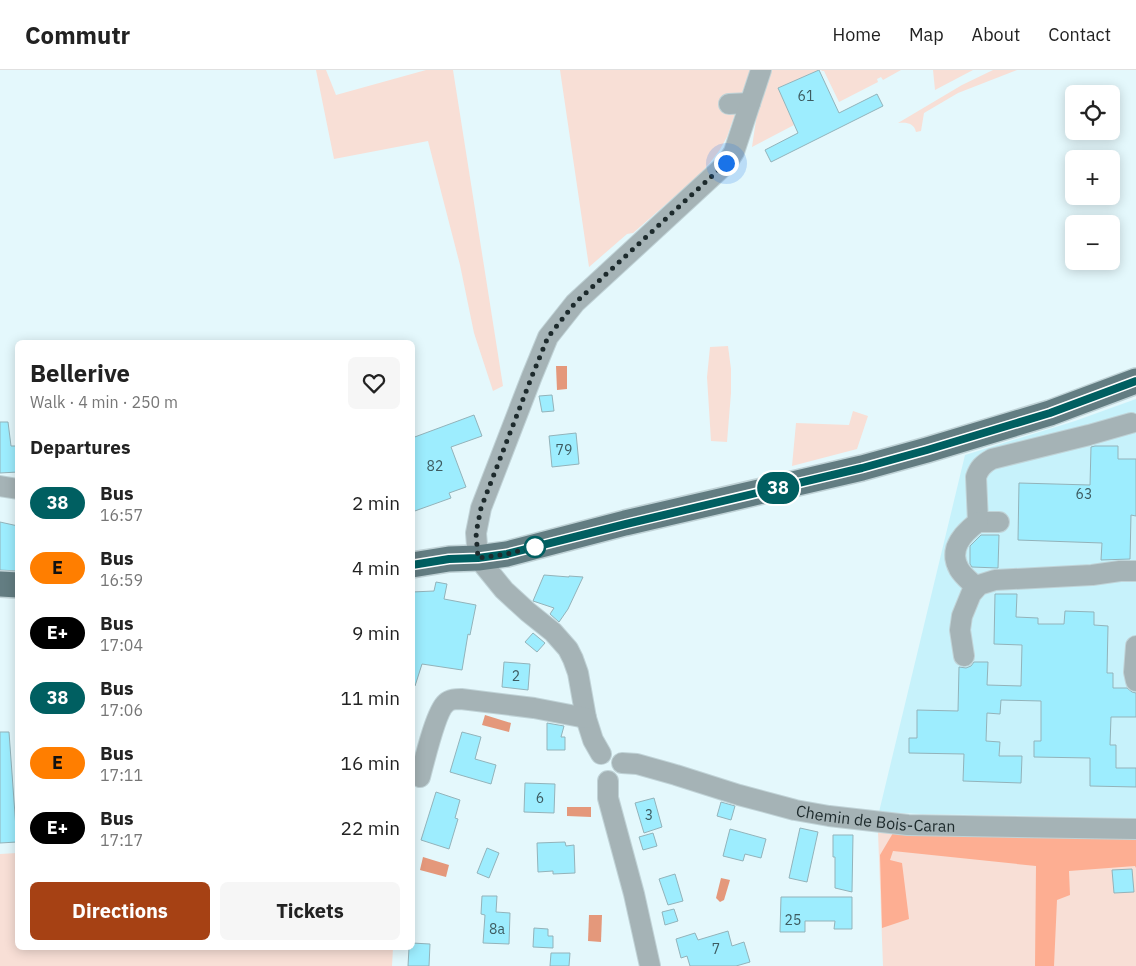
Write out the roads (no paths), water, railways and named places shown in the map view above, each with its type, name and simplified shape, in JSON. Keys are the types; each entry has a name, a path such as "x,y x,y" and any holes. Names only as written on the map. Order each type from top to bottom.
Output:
{"main road":[{"path":"415,565 449,559 507,554 871,465 1050,413 1136,381"},
{"path":"0,584 15,585"}],"street":[{"path":"601,754 593,740 586,718 578,673 568,649 553,632 504,590 478,558 476,533 481,508 548,337 575,303 726,163 734,152 761,70"},
{"path":"729,104 750,103"},
{"path":"978,522 976,477 978,470 992,458 1134,424"},
{"path":"0,486 15,488"},
{"path":"976,587 960,570 956,554 959,539 978,522 999,522"},
{"path":"964,656 961,636 962,616 967,601 976,587 986,582 1136,571"},
{"path":"1136,646 1134,672 1136,681"},
{"path":"420,777 439,715 445,704 451,700 461,699 534,708 586,718"},
{"path":"610,752 619,756 622,763 620,775 608,781 599,778 594,770 595,761 601,754 610,752"},
{"name":"Chemin de Bois-Caran","path":"622,763 637,764 676,774 740,795 795,810 828,816 908,825 1136,829"},
{"path":"608,781 608,798 634,894 650,966"}]}
